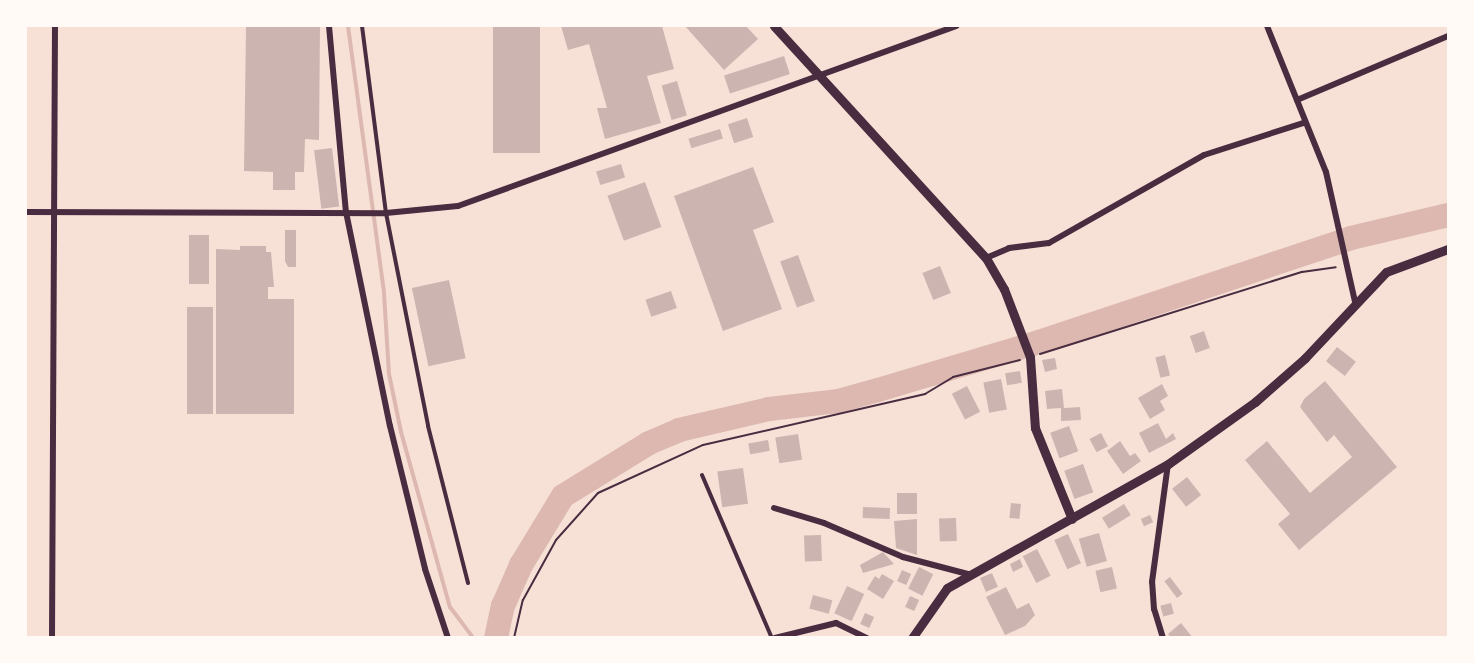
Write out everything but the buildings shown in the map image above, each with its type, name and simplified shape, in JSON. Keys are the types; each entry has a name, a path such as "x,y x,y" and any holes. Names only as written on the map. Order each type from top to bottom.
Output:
{"street":[{"path":"51,638 55,26"},
{"path":"329,26 349,212 390,426 425,569 447,638"},
{"path":"774,26 818,77 986,258 1018,324 1030,357 1035,428 1072,519"},
{"path":"26,212 386,213 458,206 956,26"},
{"path":"1267,26 1298,100 1303,123 1326,172 1355,302"},
{"path":"1298,100 1449,36"},
{"path":"986,258 1009,248 1049,243 1204,155 1303,123"},
{"path":"912,638 924,614 946,588 1168,464 1263,395 1305,358 1355,302 1386,272 1449,249"},
{"path":"1163,638 1154,609 1152,582 1168,464"},
{"path":"774,508 824,523 903,556 968,574"},
{"path":"774,638 836,623 867,638"}],"lane":[{"path":"362,26 386,213 428,426 468,583"},
{"path":"702,475 774,638"}],"path":[{"path":"514,638 523,600 556,540 598,493 703,445 925,394 953,378 1030,357 1302,272 1347,265"}],"waterway":[{"path":"348,26 384,293 389,374 401,432 450,607 473,638"},
{"path":"496,638 503,606 521,565 563,496 649,443 679,430 769,409 838,401 878,390 1039,342 1351,238 1448,215"}]}
